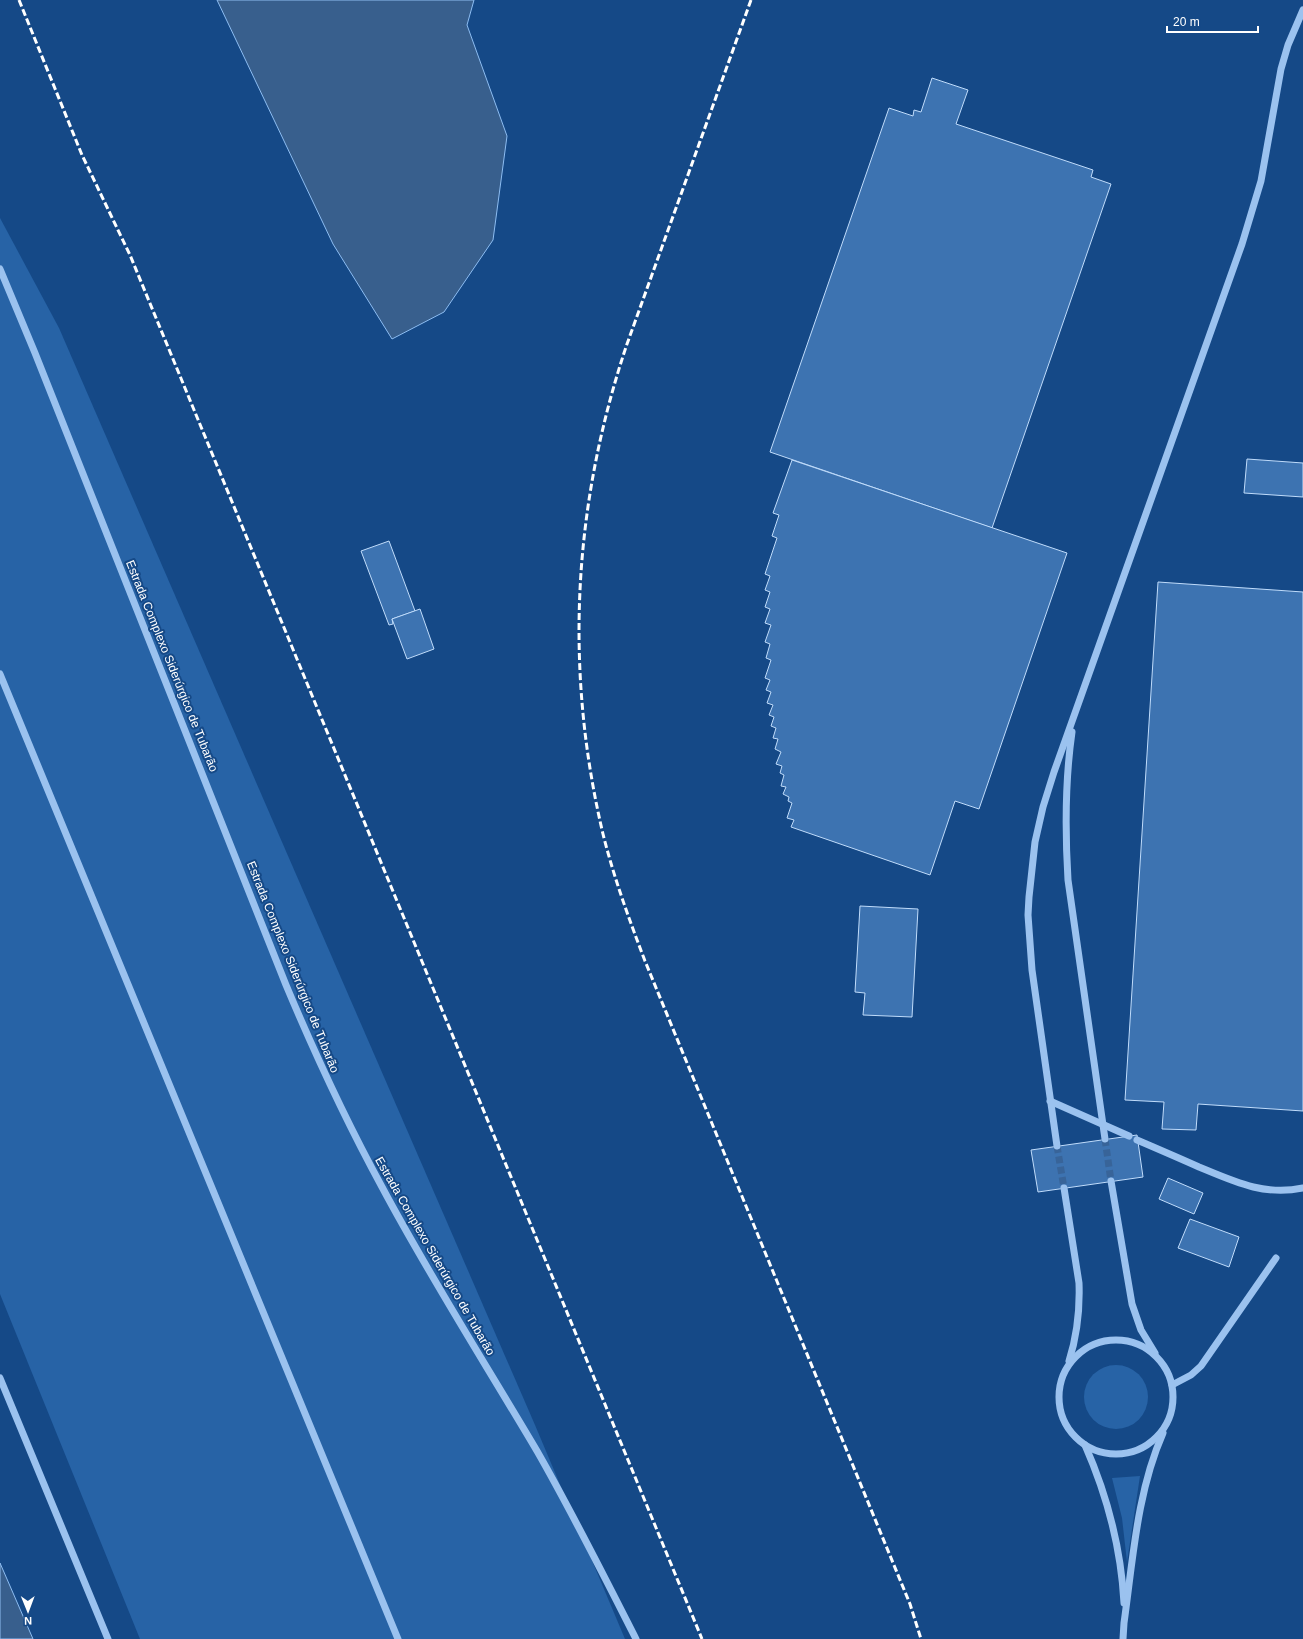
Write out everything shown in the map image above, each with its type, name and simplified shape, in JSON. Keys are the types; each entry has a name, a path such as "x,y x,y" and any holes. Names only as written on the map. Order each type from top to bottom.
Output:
{"lane":[{"path":"1057,1146 1030,952 1029,897 1035,842 1043,806 1245,237 1263,173 1281,69 1288,46 1303,10"},
{"name":"Estrada Complexo Siderúrgico de Tubarão","path":"0,269 47,382 286,985 331,1088 378,1181 409,1236 538,1452 636,1639"},
{"path":"0,674 398,1639"},
{"path":"1074,718 1066,799 1068,880 1105,1139"},
{"path":"1050,1101 1129,1136"},
{"path":"1137,1140 1239,1184 1264,1190 1303,1188"},
{"path":"1111,1181 1132,1304 1141,1330 1163,1364 1172,1385 1173,1407 1154,1457 1142,1499 1123,1639"},
{"path":"1064,1188 1080,1297 1078,1325 1060,1387 1060,1409 1069,1430 1085,1445 1106,1453 1128,1453 1149,1444 1158,1437 1170,1418"},
{"path":"1172,1385 1191,1375 1201,1366 1276,1258"},
{"path":"1067,1366 1083,1350 1093,1344 1115,1340 1137,1344 1156,1356 1163,1364"},
{"path":"0,1378 108,1639"},
{"path":"1085,1445 1102,1487 1115,1532 1122,1577 1124,1623"}],"shaded area":[{"path":"217,0 474,0 467,25 507,136 493,240 444,312 392,339 333,244"},
{"path":"0,218 59,328 535,1425 625,1639 140,1639 0,1294"},
{"path":"1116,1365 1134,1370 1139,1374 1143,1379 1148,1397 1143,1415 1139,1420 1134,1424 1116,1429 1098,1424 1093,1420 1089,1415 1084,1397 1089,1379 1093,1374 1098,1370"},
{"path":"1140,1476 1127,1562 1122,1518 1112,1478"},
{"path":"0,1563 33,1639 0,1639"}],"building":[{"path":"932,78 968,90 956,124 1093,170 1091,177 1111,184 992,528 770,452 889,108 913,116 914,110 921,112"},
{"path":"1247,459 1303,463 1303,497 1244,493"},
{"path":"792,460 1067,553 979,809 955,801 930,875 791,827 794,820 787,818 792,803 788,801 789,797 783,794 786,787 781,786 784,775 780,773 782,766 776,764 781,752 775,749 778,739 773,738 776,728 771,726 774,717 769,715 773,705 767,703 771,692 766,690 770,680 765,678 771,660 766,658 770,644 765,642 771,625 765,623 770,609 765,607 770,592 765,590 770,576 765,574 777,538 772,536 779,515 773,513"},
{"path":"389,541 415,611 392,619 393,624 389,625 361,551"},
{"path":"1158,582 1303,592 1303,1111 1198,1104 1196,1130 1162,1129 1164,1102 1125,1100"},
{"path":"420,609 434,649 407,659 392,619"},
{"path":"860,906 918,909 912,1017 863,1015 865,993 855,992"},
{"path":"1137,1135 1143,1177 1038,1192 1031,1150"},
{"path":"1168,1178 1203,1193 1194,1214 1159,1199"},
{"path":"1190,1219 1239,1237 1229,1267 1178,1248"}],"tunnel":[{"path":"1105,1139 1111,1181"},
{"path":"1057,1146 1064,1188"}],"railway":[{"path":"19,0 82,155 130,255 702,1639"},
{"path":"751,0 627,344 609,405 595,465 585,526 580,588 579,649 583,710 591,772 603,834 633,930 910,1604 921,1639"}]}
